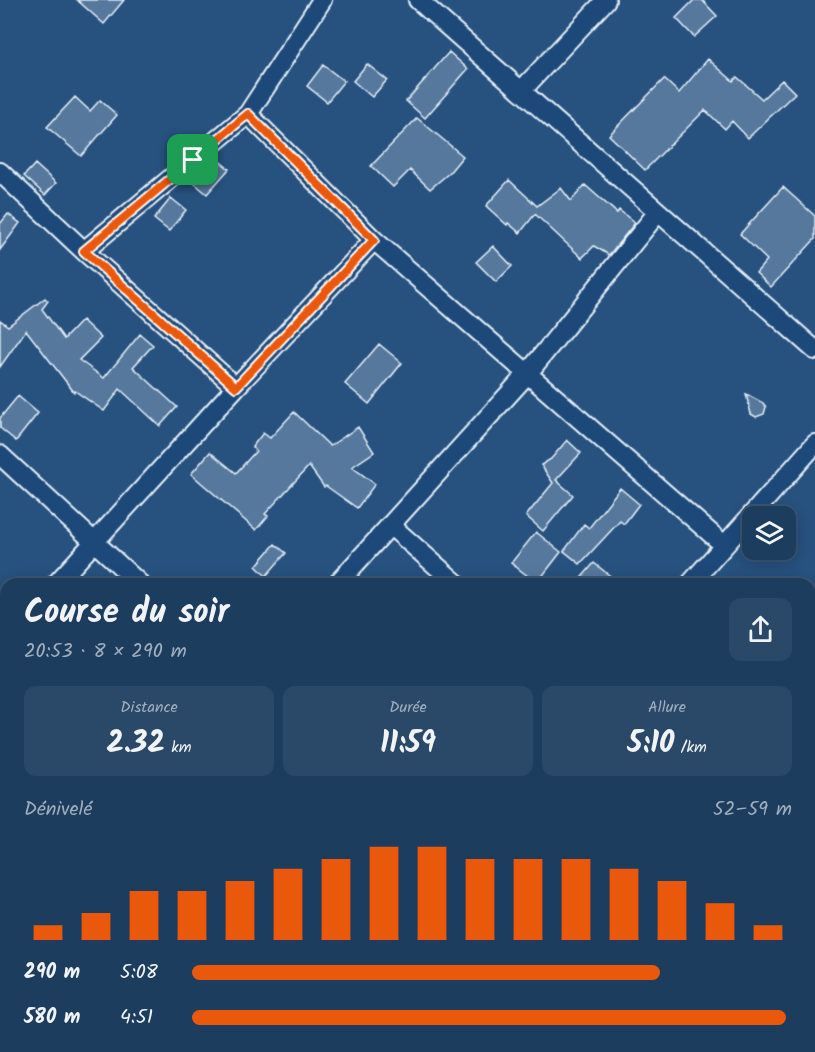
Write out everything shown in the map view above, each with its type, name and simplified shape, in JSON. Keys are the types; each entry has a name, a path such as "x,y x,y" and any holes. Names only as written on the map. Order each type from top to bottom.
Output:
{"street":[{"path":"84,251 248,114 322,0"},
{"path":"418,0 815,350"},
{"path":"521,91 606,0"},
{"path":"248,114 374,240 724,545"},
{"path":"0,172 84,251 236,387"},
{"path":"343,578 528,373 658,212"},
{"path":"61,578 374,240"},
{"path":"695,578 815,444"},
{"path":"0,456 133,578"},
{"path":"390,525 450,578"}],"building":[{"path":"77,0 124,0 104,24"},
{"path":"694,0 702,0 717,16 694,37 676,18"},
{"path":"449,52 468,69 425,118 406,101"},
{"path":"708,59 733,81 737,77 762,99 782,80 795,93 748,138 732,121 725,129 705,110 645,170 609,135 664,79 679,93"},
{"path":"367,64 387,80 372,97 353,81"},
{"path":"323,65 344,81 327,102 307,86"},
{"path":"75,97 90,111 100,100 117,115 81,156 47,127"},
{"path":"417,118 463,156 449,173 430,189 410,170 393,187 371,166"},
{"path":"216,158 229,169 207,194 194,183"},
{"path":"35,164 56,183 45,195 24,176"},
{"path":"509,180 537,206 561,188 571,201 585,185 617,213 619,210 635,223 609,255 594,246 582,258 535,214 520,233 508,223 507,225 486,206"},
{"path":"783,187 815,216 815,239 771,287 756,273 767,260 740,234"},
{"path":"171,198 186,210 169,231 154,219"},
{"path":"8,214 20,223 0,250 0,224"},
{"path":"493,246 512,266 496,282 476,262"},
{"path":"45,298 48,301 42,309 64,339 82,320 101,338 79,360 104,378 140,334 153,345 133,367 177,407 160,426 120,389 104,411 74,392 26,330 0,367 0,320 8,326"},
{"path":"379,344 402,363 369,404 345,384"},
{"path":"746,394 763,403 766,407 764,414 756,417 751,414"},
{"path":"18,396 38,413 16,441 0,428 0,418"},
{"path":"294,412 330,446 358,427 374,452 352,467 375,484 357,508 326,486 324,487 309,466 265,514 268,516 256,530 191,474 210,452 236,473 256,451 252,447 263,433 270,438"},
{"path":"567,440 581,453 556,480 573,495 543,531 526,516 553,483 541,465 551,459"},
{"path":"620,488 639,504 624,524 620,521 580,564 564,551 584,524 589,528"},
{"path":"536,532 561,552 541,578 530,578 511,563"},
{"path":"275,544 286,553 266,576 256,566"},
{"path":"594,563 613,578 581,578"}],"route":[{"path":"248,114 374,240 236,387 84,251 193,160 248,114"}]}
